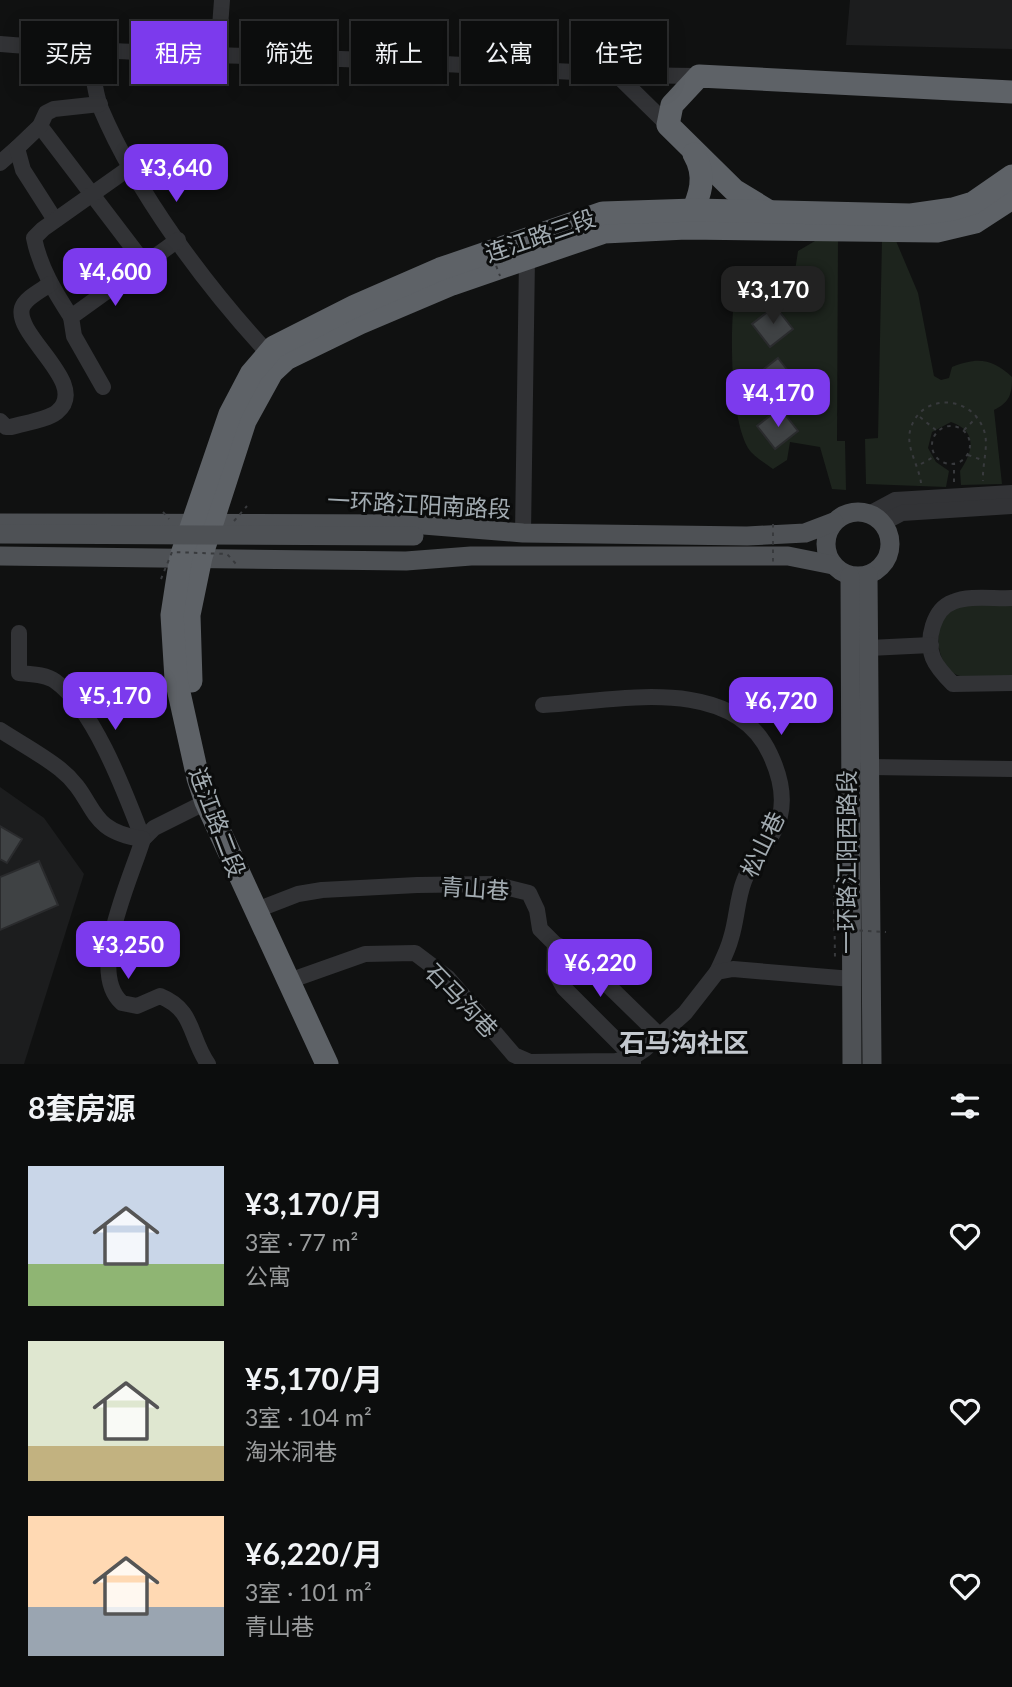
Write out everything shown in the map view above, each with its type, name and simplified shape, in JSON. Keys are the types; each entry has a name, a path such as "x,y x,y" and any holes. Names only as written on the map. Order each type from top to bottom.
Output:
{"highway":[{"path":"771,212 734,190 668,125 672,104 699,76 1012,92"},
{"path":"690,219 702,180 698,160 691,148"},
{"name":"连江路三段","path":"203,524 245,421 272,372 286,359 360,323 452,284 618,229 771,212 935,212 973,203 1012,176"},
{"name":"连江路三段","path":"203,524 230,414 251,374 268,353 302,331 440,269 580,219 617,211 690,219 937,231 975,222 1012,198"},
{"name":"连江路二段","path":"203,524 172,615 176,679 198,778 206,802 293,979 342,1064"},
{"name":"连江路二段","path":"191,557 190,675 216,786 267,906 327,1064"}],"main road":[{"path":"846,514 876,519 890,540 888,558 876,572 859,576 833,565 828,557 826,539 834,523 846,514"},
{"name":"一环路江阳南路段","path":"0,523 411,524 471,531 523,533 788,536 834,523"},
{"path":"246,561 247,553 242,540 250,523"},
{"path":"112,524 123,531 126,543 115,556"},
{"path":"0,545 414,542 471,531"},
{"path":"0,534 414,542 471,556"},
{"name":"一环路江阳南路段","path":"0,556 406,561 471,556 788,556 833,565"},
{"name":"一环路江阳西路段","path":"859,576 869,648 872,1064"},
{"name":"一环路江阳西路段","path":"852,1064 859,576"}],"street":[{"path":"220,21 222,0"},
{"path":"0,44 21,46"},
{"path":"227,54 571,72"},
{"path":"667,76 699,76"},
{"path":"96,84 100,104 132,166 178,240 221,302 268,353"},
{"path":"626,84 668,125"},
{"path":"0,163 40,127 46,113 54,108 100,104"},
{"path":"40,127 145,264"},
{"path":"17,149 23,170 55,220"},
{"path":"103,387 74,336 71,317 50,284 37,256 34,238 132,166"},
{"path":"71,317 178,240"},
{"path":"523,533 527,258"},
{"path":"0,421 6,428 16,426 57,413 64,403 65,389 61,378 24,322 21,311 24,304 50,284"},
{"path":"876,519 895,500 1012,494"},
{"path":"876,519 902,513 1012,506"},
{"path":"1012,598 954,601 943,607 934,621 931,645 933,657 953,684 1012,683"},
{"path":"19,633 19,673 53,679 74,698 120,782 143,839"},
{"path":"869,648 931,645"},
{"name":"松山巷","path":"543,705 676,697 708,702 745,719 768,749 778,770 783,800 780,819 743,883 732,937 718,972"},
{"path":"0,730 61,770 101,824 119,836 143,839"},
{"path":"870,766 1012,769"},
{"path":"206,802 154,828 143,839 108,951 109,984 122,1003 137,1006 160,996 175,1002 192,1025 198,1050 208,1064"},
{"name":"青山巷","path":"267,906 298,894 322,890 493,884 529,893 537,910 540,929 555,944 576,954 660,1036"},
{"path":"555,944 554,970 564,988 633,1061 685,1013 718,972 733,969 852,979"},
{"name":"石马沟巷","path":"293,979 365,954 415,953 448,978 514,1055 530,1062 633,1061"}],"path":[{"path":"487,242 500,276"},
{"path":"923,498 919,465 909,441 910,431 919,416 929,407 950,401 970,408 978,417 986,438 982,460 984,496"},
{"path":"919,416 938,432"},
{"path":"963,431 978,417"},
{"path":"952,427 963,431 969,441 967,454 954,464 942,462 932,446 938,432 952,427"},
{"path":"967,454 982,460"},
{"path":"919,465 936,456"},
{"path":"954,464 954,497"},
{"path":"773,524 773,564"},
{"path":"161,579 172,552 227,554 246,561"},
{"path":"834,885 835,960"},
{"path":"834,929 887,932"}],"shaded area":[{"path":"850,0 1012,0 1012,49 846,45"},
{"path":"838,239 837,441 845,441 846,490 832,489 820,447 790,442 787,460 773,469 750,451 737,413 732,365 737,280 789,281 795,271 798,251 815,241"},
{"path":"882,239 896,241 918,293 934,376 941,380 949,378 952,367 984,361 998,366 1012,377 1009,397 994,410 1002,484 961,485 960,471 970,450 969,436 960,426 951,422 932,432 928,448 936,462 949,471 946,487 866,484 865,439 878,438"},
{"path":"1012,603 1012,676 970,678 950,670 940,654 939,644 941,624 946,616 953,610 966,606"},
{"path":"0,787 44,818 84,874 24,1064 0,1064"}],"building":[{"path":"775,306 793,329 770,347 752,324"},
{"path":"778,358 796,381 773,399 755,376"},
{"path":"780,408 798,431 775,449 757,426"},
{"path":"0,826 22,839 7,863 0,859"},
{"path":"39,861 58,905 0,930 0,877"}],"district":[{"name":"石马沟社区","path":"684,1042"}]}
